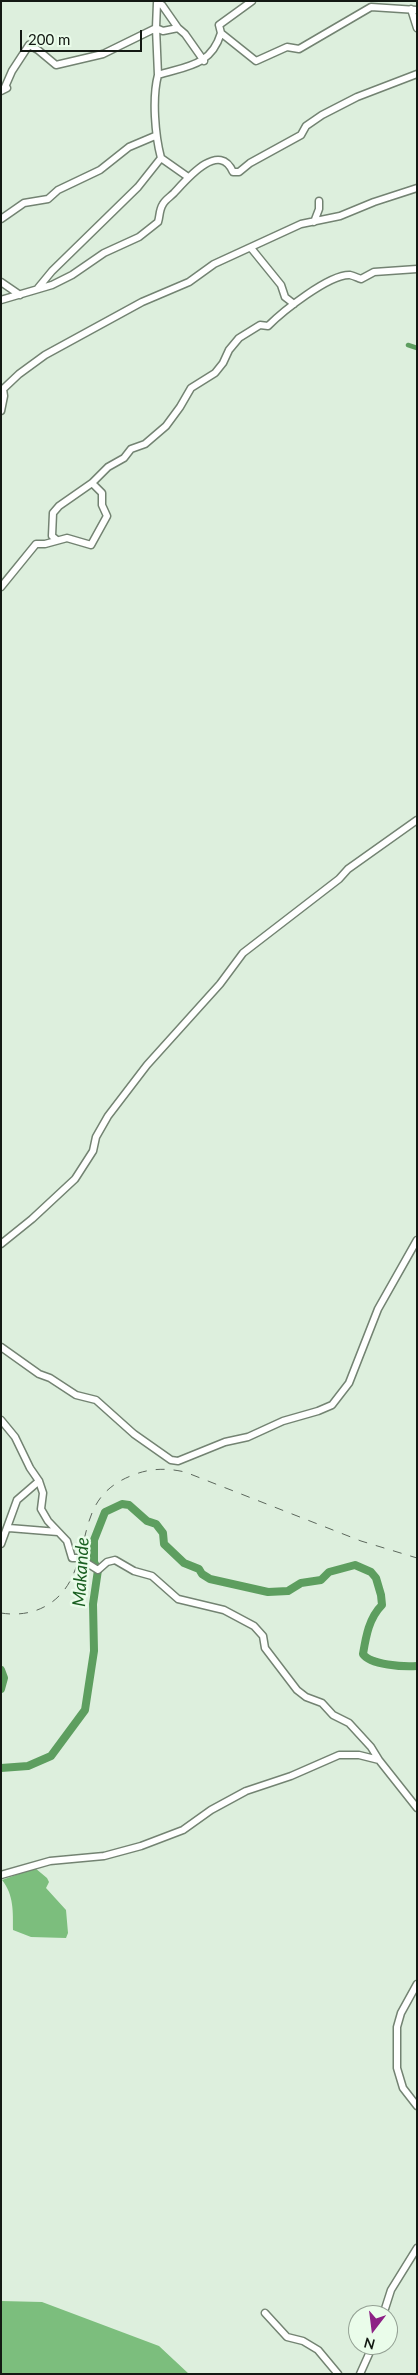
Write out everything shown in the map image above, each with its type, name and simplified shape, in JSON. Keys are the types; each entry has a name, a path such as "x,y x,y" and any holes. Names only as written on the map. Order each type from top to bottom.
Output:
{"street":[{"path":"158,75 204,61 218,44 221,33 220,23 252,1"},
{"path":"188,177 161,158 155,136 157,128 155,87 158,75 156,3 162,5 178,28 186,34 204,61"},
{"path":"221,33 256,61 287,47 299,49 370,7 414,10 417,28"},
{"path":"1,91 6,88 12,71 29,45 56,65 103,54 156,28 163,31 178,28"},
{"path":"1,300 20,295 72,275 104,253 139,237 158,222 159,212 163,203 196,169 208,162 222,161 230,165 233,172 239,172 250,163 301,135 306,126 322,115 356,98 417,74"},
{"path":"1,219 24,203 48,199 58,190 100,170 129,147 155,136"},
{"path":"37,289 69,254 138,187 161,158"},
{"path":"1,411 4,396 2,390 45,355 142,302 189,282 214,264 301,224 340,216 374,202 417,188"},
{"path":"314,222 319,209 319,201"},
{"path":"251,248 281,285 285,297 294,304"},
{"path":"57,540 52,536 51,531 53,513 72,496 76,496 92,483 108,467 124,458 131,449 145,444 166,426 191,388 215,373 239,338 260,325 268,326 277,315 310,291 349,275 361,279 374,272 417,269"},
{"path":"1,282 20,295"},
{"path":"1,587 36,544 45,544 67,538 91,545 107,516 102,505 102,493 92,483"},
{"path":"1,1244 32,1219 75,1179 93,1151 96,1137 108,1116 147,1065 220,984 243,953 339,879 348,869 417,820"},
{"path":"1,1346 39,1374 50,1378 76,1395 93,1399 120,1419 134,1434 171,1460 178,1461 225,1442 248,1437 283,1421 332,1405 349,1383 378,1309 417,1240"},
{"path":"1,1420 15,1437 30,1468 39,1480 43,1493 41,1508 48,1521 67,1541 73,1558 78,1558 98,1570 107,1562 115,1560 134,1570 152,1576 181,1600 224,1610 249,1623 261,1632 265,1648 298,1690 306,1697 322,1704 333,1715 348,1723 371,1747 417,1808"},
{"path":"1,1544 9,1528 17,1500 39,1480"},
{"path":"9,1528 58,1532"},
{"path":"1,1875 50,1861 104,1856 141,1846 183,1830 211,1810 246,1791 291,1776 339,1755 359,1755 379,1760"},
{"path":"417,1984 401,2013 397,2027 398,2068 403,2088 417,2106"},
{"path":"415,2250 417,2260"},
{"path":"386,2305 391,2290 415,2250"},
{"path":"265,2312 287,2337 303,2341 318,2350 338,2374"},
{"path":"360,2374 368,2355"}],"green space":[{"path":"35,1868 47,1878 49,1882 46,1888 66,1910 68,1933 66,1938 31,1937 13,1930 11,1898 2,1880"},
{"path":"1,2301 42,2302 159,2346 189,2374 1,2374"}],"waterway":[{"path":"408,345 417,348"},
{"name":"Makande","path":"1,1768 28,1766 51,1756 85,1710 94,1651 93,1604 98,1570 94,1562 94,1540 105,1512 122,1504 129,1505 147,1521 156,1524 163,1533 164,1544 184,1563 199,1569 202,1574 210,1579 268,1592 288,1591 301,1583 321,1580 329,1572 355,1565 371,1572 376,1578 382,1605 371,1621 363,1654 367,1658 380,1663 396,1666 417,1666"},
{"name":"Makande","path":"1,1670 4,1678 1,1689"}],"railway":[{"path":"1,1613 12,1614 34,1611 53,1602 61,1594 73,1575 90,1518 104,1493 116,1483 133,1475 153,1470 165,1469 185,1472 361,1541 417,1558"}]}
